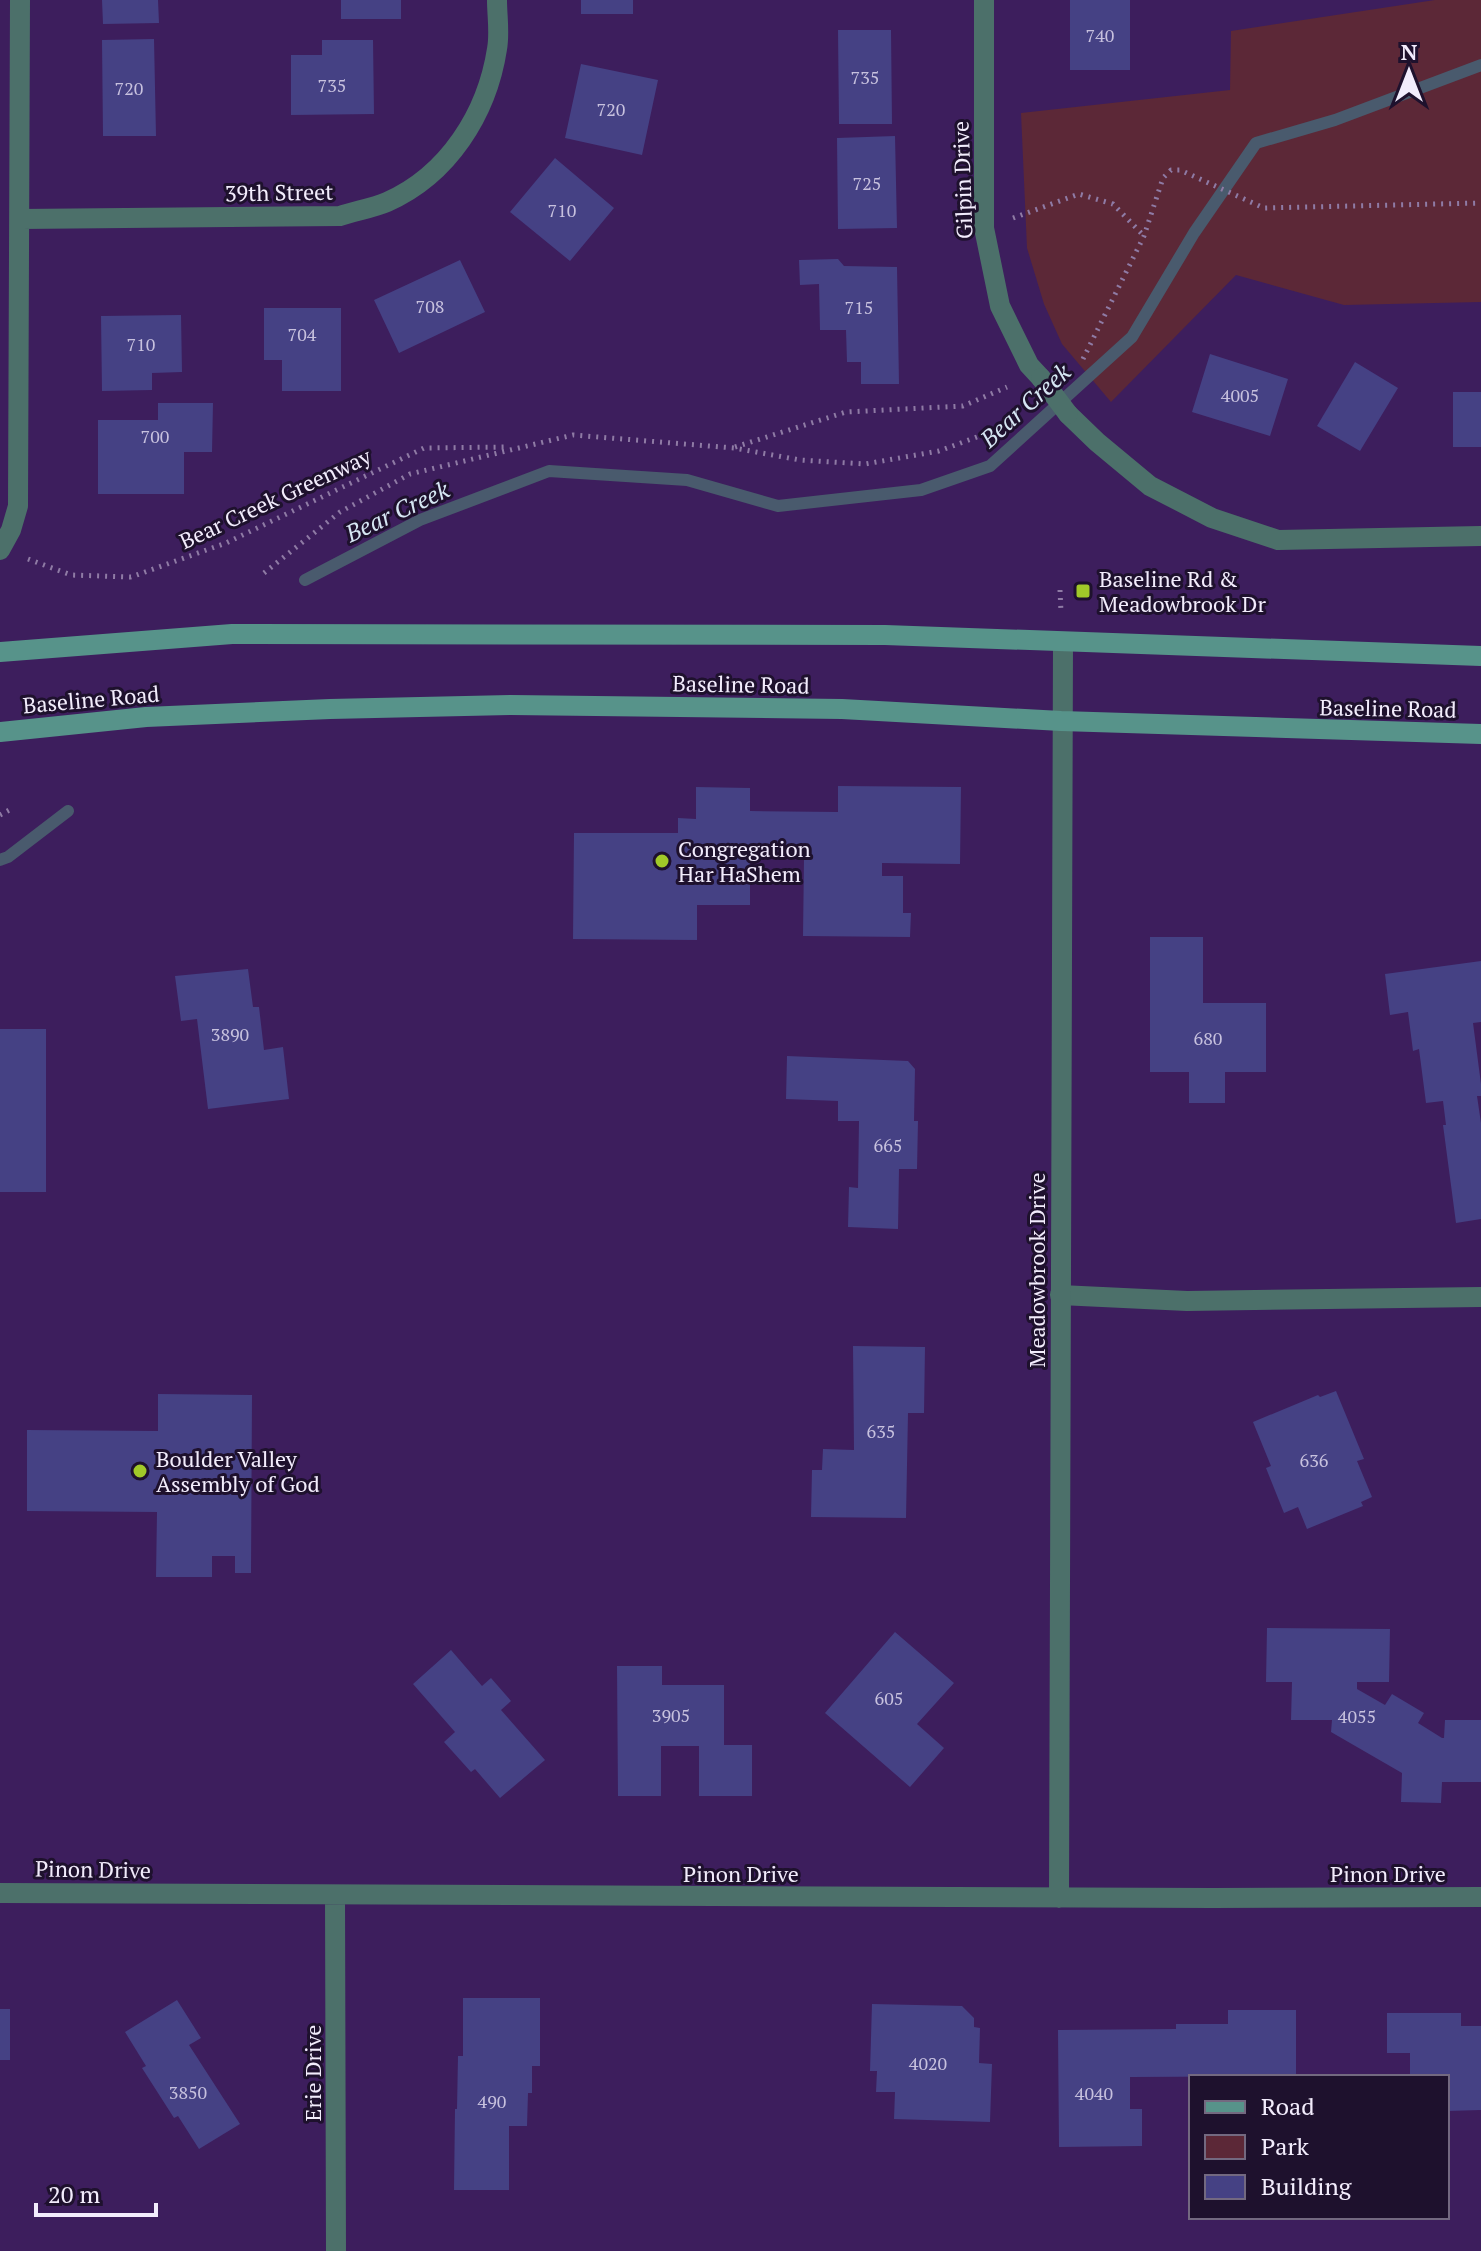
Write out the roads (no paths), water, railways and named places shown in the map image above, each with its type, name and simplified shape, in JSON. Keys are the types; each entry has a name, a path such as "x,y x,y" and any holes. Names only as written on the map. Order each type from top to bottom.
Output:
{"main road":[{"path":"0,652 232,634 885,635 1481,656"},
{"name":"Baseline Road","path":"0,732 146,717 511,705 842,709 1061,721 1481,734"}],"street":[{"path":"0,550 11,530 18,506 20,0"},
{"name":"39th Street","path":"21,219 340,216 387,202 429,176 445,161 480,112 497,48 497,0"},
{"name":"Gilpin Drive","path":"984,0 984,228 1000,306 1035,371 1068,414 1150,486 1212,518 1278,540 1481,536"},
{"name":"Meadowbrook Drive","path":"1059,1898 1063,643"},
{"path":"1060,1295 1187,1301 1481,1297"},
{"name":"Pinon Drive","path":"0,1893 1481,1897"},
{"name":"Erie Drive","path":"335,1896 336,2251"}],"waterway":[{"name":"Bear Creek","path":"305,580 420,520 549,471 687,480 778,506 921,490 990,466 1132,337 1194,233 1256,143 1335,120 1481,65"},
{"name":"Bear Creek","path":"0,860 68,811"}],"place":[{"name":"Baseline Rd & Meadowbrook Dr","path":"1083,591"},
{"name":"Congregation Har HaShem","path":"662,861"},
{"name":"Boulder Valley Assembly of God","path":"140,1471"}]}
